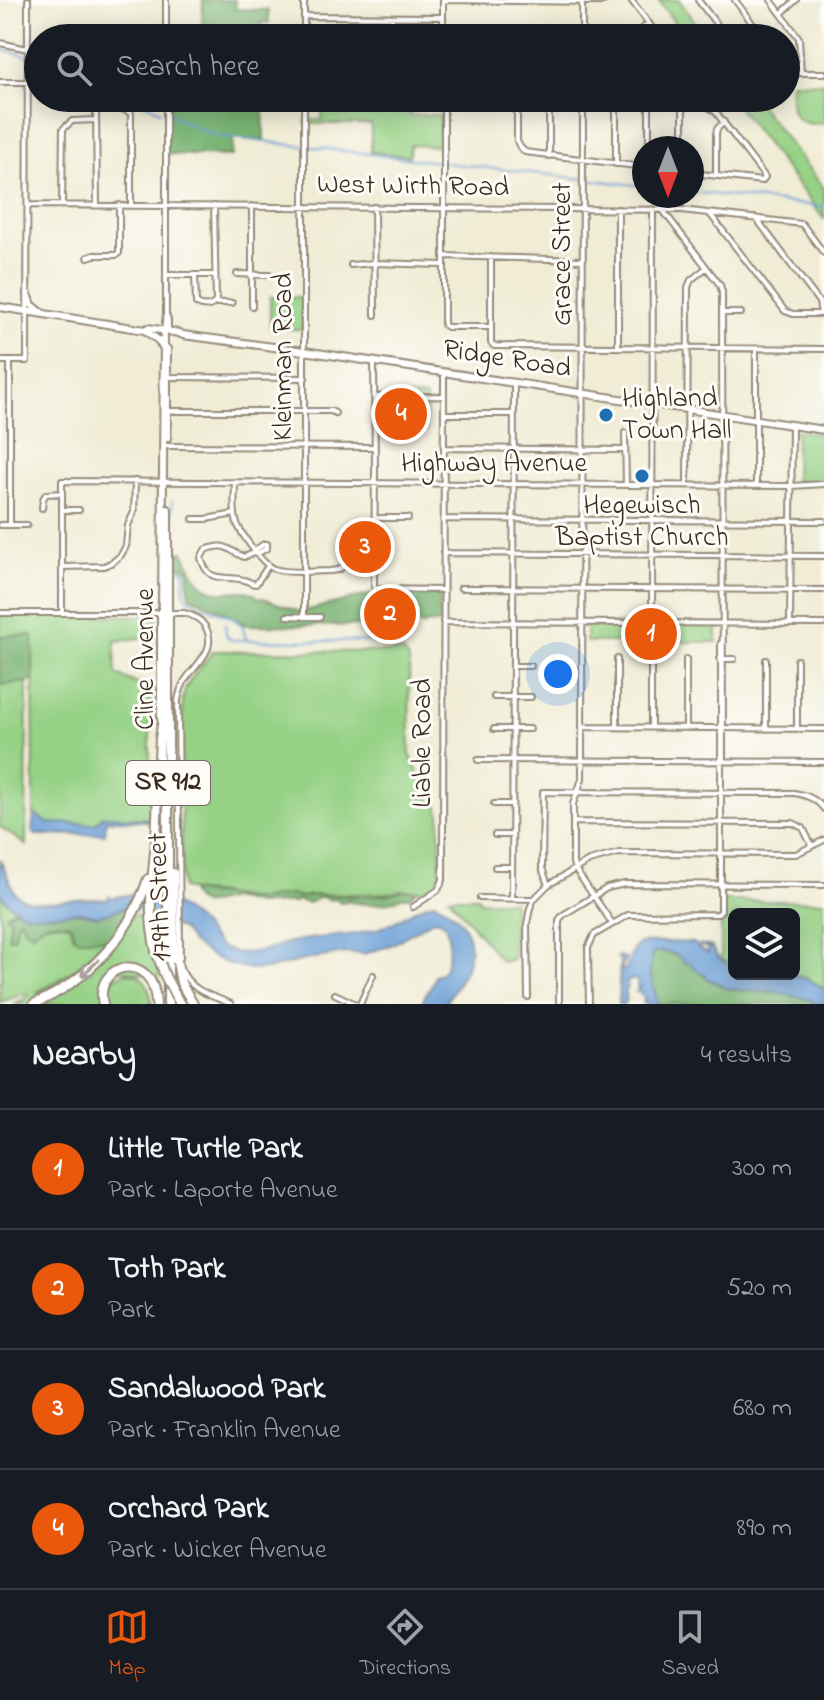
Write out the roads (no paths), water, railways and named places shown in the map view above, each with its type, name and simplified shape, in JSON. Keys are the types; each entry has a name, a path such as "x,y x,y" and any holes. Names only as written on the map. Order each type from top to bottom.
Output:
{"highway":[{"name":"Cline Avenue","path":"165,613 162,725 171,900"},
{"name":"Cline Avenue","path":"165,613 172,930 168,1004"},
{"path":"162,725 154,859 148,888 156,951 180,1004"},
{"path":"34,1004 68,987 92,967 118,938 148,888"},
{"path":"168,1004 172,930"},
{"path":"172,930 181,983 193,1004"},
{"path":"103,1004 101,994 105,981 113,972 129,968 141,971 152,981 156,1004"}],"main road":[{"path":"28,294 32,305 44,314"},
{"name":"Ridge Road","path":"0,307 178,337 183,335 304,351 824,430"},
{"path":"146,331 158,340 163,353"},
{"name":"Cline Avenue","path":"166,333 163,353 166,481"},
{"name":"Cline Avenue","path":"165,613 166,333"}],"street":[{"path":"28,0 28,24"},
{"path":"166,0 166,24"},
{"path":"304,0 304,24"},
{"path":"443,24 443,0 606,0"},
{"path":"631,0 649,23"},
{"path":"698,0 716,24"},
{"path":"735,0 753,24"},
{"path":"771,0 789,24"},
{"path":"782,13 796,0"},
{"path":"582,1 582,24"},
{"path":"304,16 443,17"},
{"path":"392,17 392,24"},
{"path":"0,43 24,52"},
{"path":"800,56 801,73 824,73"},
{"path":"0,82 24,82"},
{"path":"0,361 27,361 28,112"},
{"path":"96,112 97,205"},
{"path":"130,112 131,205"},
{"name":"Cline Avenue","path":"166,112 166,333"},
{"name":"Kleinman Road","path":"304,112 304,617"},
{"path":"444,112 445,326 491,327"},
{"path":"517,112 517,139 522,150 532,154 632,166"},
{"path":"549,112 549,156"},
{"name":"Grace Street","path":"575,869 573,804 582,779 583,112"},
{"path":"616,112 616,164"},
{"path":"649,112 649,136"},
{"path":"683,112 683,136"},
{"path":"704,174 764,179 716,112"},
{"path":"62,205 62,134 65,125 72,121 96,120"},
{"path":"716,176 716,134 724,122"},
{"name":"West Wirth Road","path":"28,205 662,209 802,224 824,253"},
{"path":"88,257 119,254 119,205"},
{"path":"214,206 215,303"},
{"path":"252,206 252,306"},
{"path":"374,207 375,315"},
{"path":"618,209 618,347"},
{"path":"652,622 653,209"},
{"path":"589,1004 589,944 594,935 628,915 720,913 723,759 722,289 662,209"},
{"path":"709,213 782,308 793,314 823,314 819,302 756,218"},
{"path":"444,256 583,260"},
{"path":"491,257 492,345 824,349"},
{"path":"351,265 444,265"},
{"path":"687,485 689,283 707,268"},
{"path":"237,274 269,275"},
{"path":"166,275 214,275"},
{"path":"195,275 196,303 206,307 215,303 232,303"},
{"path":"722,313 741,313"},
{"path":"756,348 756,486"},
{"path":"10,361 10,525"},
{"path":"374,362 375,589 443,590"},
{"name":"Liable Road","path":"413,907 438,890 443,880 444,372"},
{"path":"168,377 305,378"},
{"path":"512,898 514,383"},
{"path":"374,397 443,396"},
{"path":"165,411 335,413"},
{"path":"444,414 513,414"},
{"path":"790,623 792,425"},
{"path":"625,433 626,485"},
{"path":"167,446 375,447"},
{"path":"444,448 625,450"},
{"name":"Highway Avenue","path":"62,493 62,481 722,486 824,484"},
{"path":"62,567 100,567 118,558 126,546 128,525 134,512 135,481"},
{"path":"235,482 238,526 268,566 280,570 338,570 354,556 358,533 373,533"},
{"path":"42,508 44,495 62,493 62,613"},
{"path":"62,510 79,510"},
{"path":"193,519 235,514"},
{"path":"374,518 408,518"},
{"path":"443,519 824,521"},
{"path":"0,525 27,525"},
{"path":"256,552 244,557 222,546 205,550 201,558 213,575 256,584"},
{"path":"374,553 390,553"},
{"path":"443,553 824,556"},
{"path":"350,562 374,562"},
{"path":"252,591 268,566"},
{"path":"461,588 824,590"},
{"path":"0,613 165,613"},
{"name":"179th Street","path":"165,613 184,613 197,618 205,628 209,641 207,652 185,680 178,698 172,930 187,980 200,991 231,1004"},
{"path":"287,616 320,617"},
{"path":"443,622 824,624"},
{"path":"617,659 617,727"},
{"path":"651,659 651,727"},
{"path":"686,659 686,727"},
{"path":"721,659 734,659"},
{"path":"766,660 766,729"},
{"path":"797,660 797,729"},
{"path":"513,666 531,666"},
{"path":"494,697 531,697"},
{"path":"582,727 824,729"},
{"path":"494,729 530,729"},
{"path":"478,760 824,762"},
{"path":"548,885 542,868 543,792 794,793 808,796 824,809"},
{"path":"819,803 824,797"},
{"path":"494,804 512,804"},
{"path":"573,822 796,824 803,828 812,846"},
{"path":"495,835 512,835"},
{"path":"528,997 527,924 530,908 548,885 575,869 598,857 619,853 796,854 823,843"},
{"path":"495,867 512,867"},
{"path":"575,869 612,923"},
{"path":"559,1002 559,920 607,888 625,884 824,885"},
{"path":"480,898 534,899"},
{"path":"335,994 358,1004 373,975"}],"water":[{"path":"34,814 48,823 95,824 103,816 150,821 106,820 105,834 36,835 32,830"},
{"path":"0,860 14,891 23,899 46,902 108,900 109,896 136,894 158,897 189,914 218,945 243,953 301,940 369,931 434,902 453,913 465,929 469,938 469,959 445,1004 422,1004 435,975 441,973 447,962 447,929 439,920 433,920 391,945 364,954 346,953 270,969 250,970 209,955 192,943 182,930 138,910 123,908 97,916 81,912 23,913 0,894"},
{"path":"639,943 694,943 708,953 709,948 698,945 711,946 719,959 728,964 728,980 800,980 800,977 824,989 824,1004 778,992 725,988 706,978 689,962 661,951 652,953 650,973 658,1004 643,1004 645,997 636,992 641,987 637,988 634,979 627,982 624,1004 618,1004 620,961 617,958 626,958 622,962 622,970 625,970"}],"waterway":[{"path":"0,49 24,55"},
{"path":"170,113 216,136 632,185"},
{"path":"704,193 824,207"},
{"path":"172,501 173,565 184,571 186,596 235,620 243,626 249,641"},
{"path":"225,623 226,635 231,640 315,643"},
{"path":"315,641 404,642"}],"place":[{"name":"Orchard Park","path":"401,414"},
{"name":"Highland Town Hall","path":"606,415"},
{"name":"Hegewisch Baptist Church","path":"642,476"},
{"name":"Sandalwood Park","path":"365,547"},
{"name":"Toth Park","path":"390,614"},
{"name":"Little Turtle Park","path":"651,634"}]}
